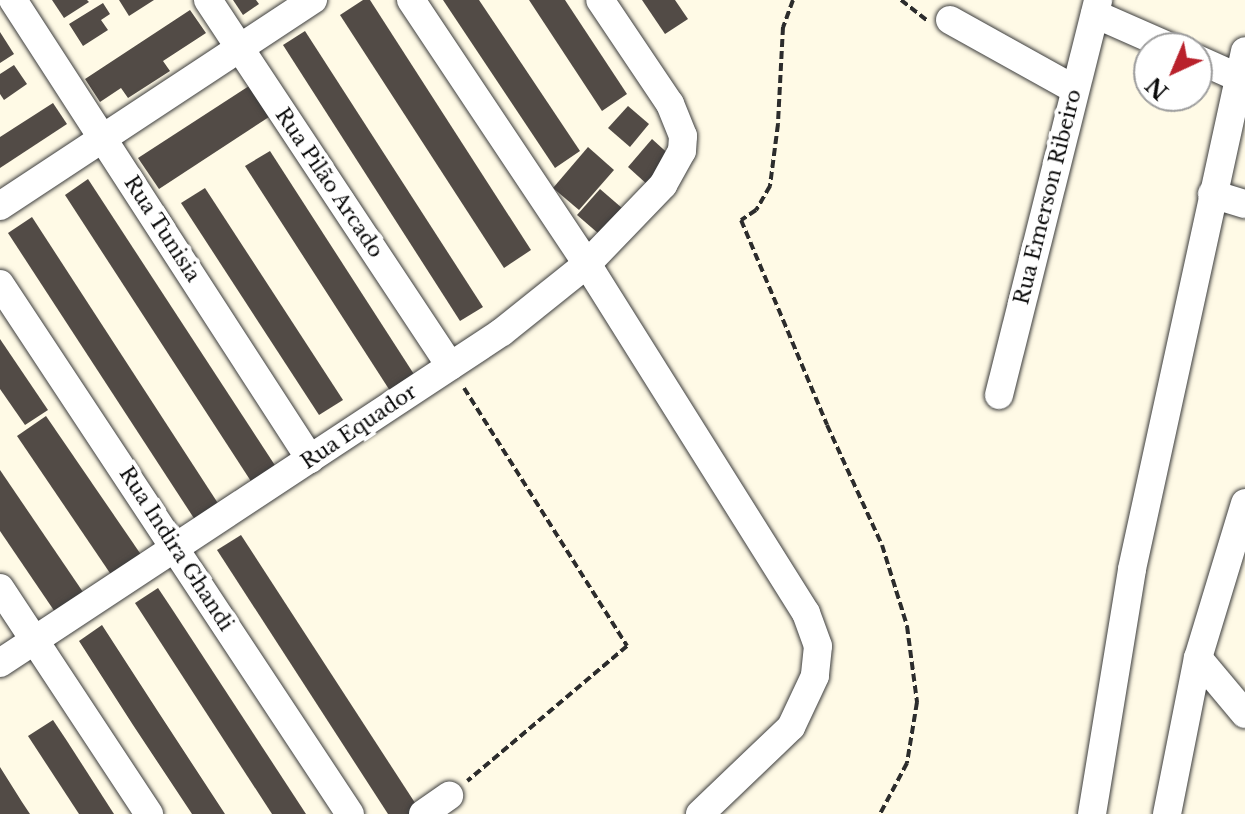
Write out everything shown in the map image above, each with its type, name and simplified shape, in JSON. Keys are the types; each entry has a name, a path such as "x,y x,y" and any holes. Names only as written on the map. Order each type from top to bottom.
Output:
{"street":[{"name":"Rua Tunisia","path":"13,0 310,459"},
{"name":"Rua Pilão Arcado","path":"208,0 450,366"},
{"path":"0,206 313,0"},
{"path":"411,0 587,264 806,613 818,646 815,676 791,727 700,814"},
{"name":"Rua Equador","path":"0,663 502,332 587,264 663,185 682,151 683,136 670,104 600,0"},
{"path":"1097,7 1143,32"},
{"name":"Rua Emerson Ribeiro","path":"999,395 1097,7"},
{"path":"950,20 1074,89"},
{"path":"1092,814 1132,569 1241,64 1213,61"},
{"path":"1212,194 1245,204"},
{"name":"Rua Indira Ghandi","path":"0,284 350,814"},
{"path":"1167,814 1198,658 1245,503"},
{"path":"0,588 149,814"},
{"path":"1198,658 1245,714"},
{"path":"423,814 449,796"}],"path":[{"path":"793,0 783,27 778,124 770,186 756,210 741,220 882,545 907,626 917,702 907,763 880,814"},
{"path":"449,796 627,646 450,366"}],"building":[{"path":"52,0 87,0 89,2 64,18"},
{"path":"119,0 154,0 129,16"},
{"path":"233,0 256,0 259,4 243,15"},
{"path":"363,0 370,0 531,250 504,268 340,15"},
{"path":"443,0 479,0 580,151 555,168"},
{"path":"529,0 565,0 627,94 602,111"},
{"path":"642,0 675,0 688,19 665,34"},
{"path":"103,3 110,14 101,20 108,30 83,46 69,24"},
{"path":"190,10 206,33 163,61 170,71 128,98 121,88 100,102 85,79"},
{"path":"305,31 483,307 460,321 283,45"},
{"path":"0,32 14,54 0,63"},
{"path":"14,65 27,84 4,100 0,94 0,74"},
{"path":"249,86 269,117 159,189 138,158"},
{"path":"53,103 67,124 0,168 0,137"},
{"path":"628,106 649,124 630,147 608,128"},
{"path":"652,139 673,158 649,186 628,167"},
{"path":"588,147 614,170 579,210 553,188"},
{"path":"270,151 419,382 394,397 245,166"},
{"path":"88,179 280,473 256,489 65,195"},
{"path":"205,188 343,400 319,415 181,203"},
{"path":"600,189 622,208 599,234 577,215"},
{"path":"32,217 223,511 199,526 8,233"},
{"path":"0,339 48,410 25,425 0,389"},
{"path":"46,416 144,559 114,579 17,436"},
{"path":"0,470 83,592 55,612 0,531"},
{"path":"241,535 419,809 412,814 388,814 217,550"},
{"path":"158,588 306,814 272,814 135,603"},
{"path":"102,625 225,814 192,814 133,725 79,641"},
{"path":"53,720 114,814 79,814 28,736"},
{"path":"0,767 22,802 30,814 0,814"}]}
